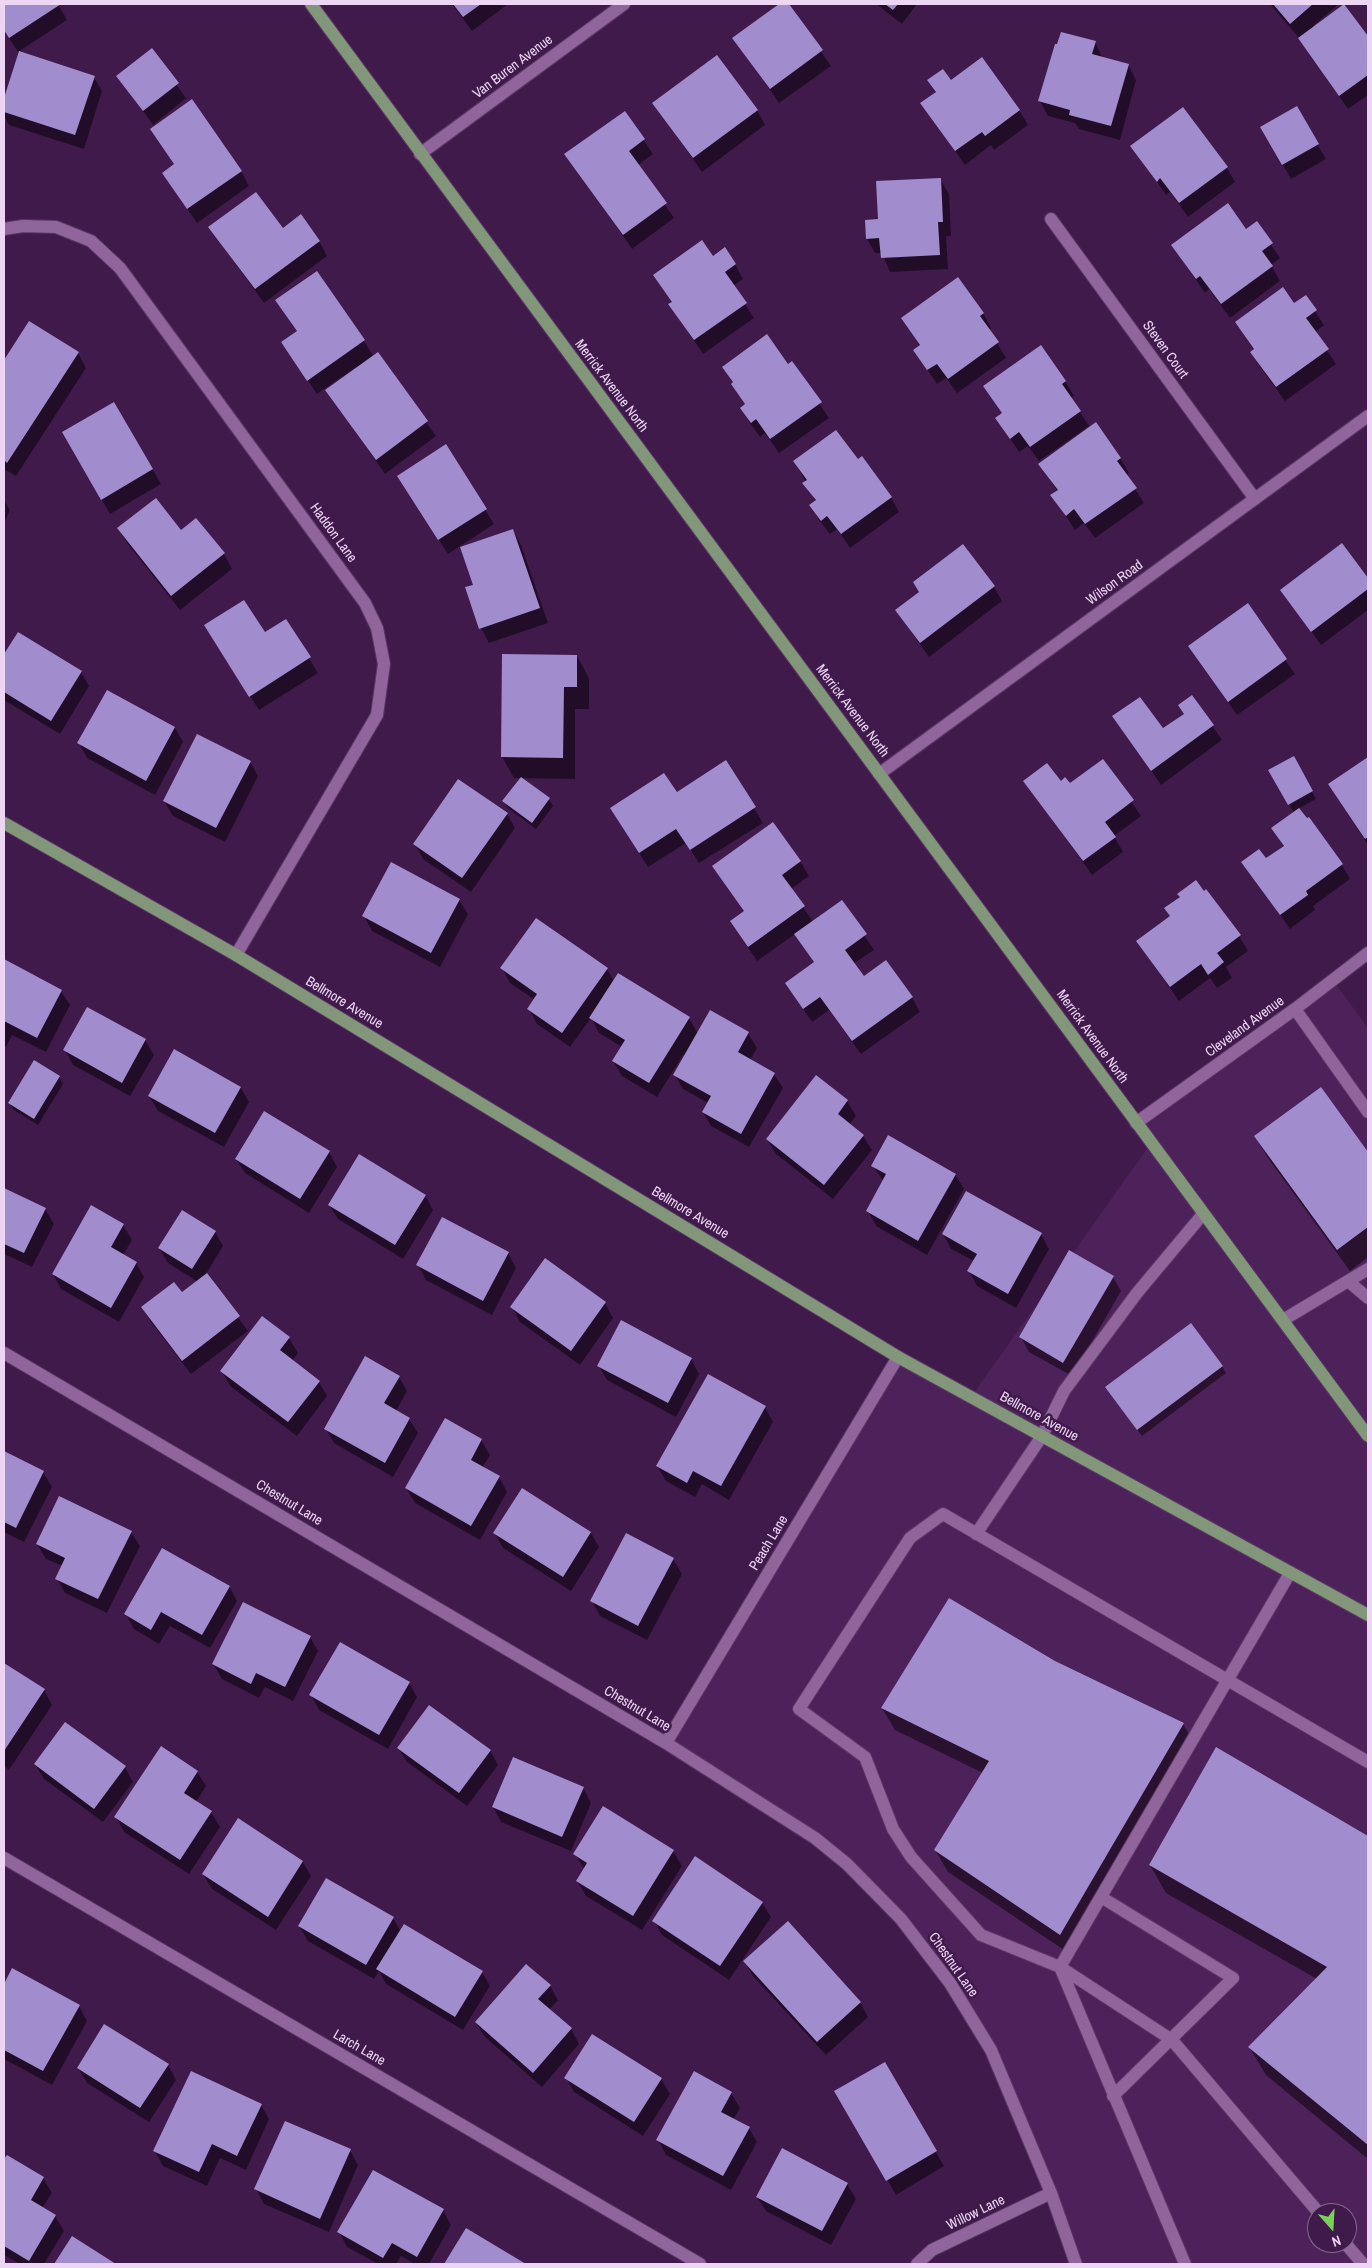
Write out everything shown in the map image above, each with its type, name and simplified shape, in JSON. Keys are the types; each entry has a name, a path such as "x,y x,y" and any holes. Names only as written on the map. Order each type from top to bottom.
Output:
{"main road":[{"name":"Merrick Avenue North","path":"311,4 1368,1436"},
{"name":"Bellmore Avenue","path":"4,823 236,955 898,1357 1368,1615"}],"street":[{"name":"Van Buren Avenue","path":"420,154 624,4"},
{"name":"Steven Court","path":"1051,219 1255,499"},
{"name":"Haddon Lane","path":"4,229 23,226 56,227 91,241 120,268 365,603 377,628 384,664 378,715 236,955"},
{"name":"Wilson Road","path":"879,774 1368,416"},
{"name":"Cleveland Avenue","path":"1136,1123 1296,1009 1368,953"},
{"path":"1296,1009 1368,1112"},
{"path":"976,1534 1042,1436 1069,1384 1137,1292 1203,1214"},
{"path":"1283,1320 1368,1269"},
{"path":"1348,1281 1368,1298"},
{"name":"Chestnut Lane","path":"4,1353 666,1743 815,1838 847,1864 901,1919 950,1983 991,2050 1052,2193 1076,2264"},
{"name":"Peach Lane","path":"666,1743 898,1357"},
{"path":"1311,2203 1172,2040 1060,1967 980,1935 911,1857 893,1829 866,1758 799,1710 910,1538 943,1514 1368,1762"},
{"path":"1060,1967 1290,1572"},
{"name":"Larch Lane","path":"4,1858 700,2264"},
{"path":"1101,1897 1233,1978 1113,2096"},
{"path":"1060,1967 1185,2264"},
{"name":"Willow Lane","path":"917,2264 932,2250 1052,2193"},
{"path":"1354,2253 1363,2264"}],"shaded area":[{"path":"1332,979 1368,1028 1368,2264 1076,2264 991,2050 950,1983 847,1864 666,1743 898,1357 971,1397 1151,1143 1136,1123"}],"building":[{"path":"4,4 61,4 9,38 4,30"},
{"path":"453,4 481,4 463,17"},
{"path":"779,4 789,4 823,50 770,89 732,38"},
{"path":"885,4 898,4 893,10"},
{"path":"1273,4 1313,4 1290,24"},
{"path":"1344,4 1368,36 1368,75 1339,96 1298,38"},
{"path":"1061,32 1096,41 1092,54 1129,64 1111,126 1069,115 1070,110 1038,101 1055,44 1057,44"},
{"path":"152,48 179,83 143,111 116,76"},
{"path":"19,51 95,76 75,135 4,112 4,98"},
{"path":"717,55 758,110 693,158 652,103"},
{"path":"982,57 1020,110 985,136 982,132 955,151 920,103 936,92 927,80 943,69 951,80"},
{"path":"192,99 242,171 187,209 162,173 174,164 150,129"},
{"path":"1297,106 1319,144 1282,165 1260,127"},
{"path":"1183,107 1228,167 1179,203 1160,178 1157,182 1130,146"},
{"path":"625,111 645,139 629,151 667,203 623,235 564,154"},
{"path":"941,178 943,222 938,222 940,255 881,258 879,238 866,239 865,220 878,219 876,181"},
{"path":"256,192 283,228 301,214 320,241 255,289 208,227"},
{"path":"1228,203 1246,229 1257,221 1273,243 1262,251 1273,266 1221,304 1200,276 1196,279 1171,245"},
{"path":"702,240 713,256 725,247 736,264 725,272 747,303 694,340 668,304 672,302 653,275"},
{"path":"317,271 365,340 307,381 281,342 297,331 275,300"},
{"path":"958,277 984,313 980,316 999,342 948,379 937,364 927,370 913,350 920,345 901,318"},
{"path":"1283,287 1294,303 1306,295 1317,310 1306,318 1329,349 1276,387 1250,352 1254,349 1235,322"},
{"path":"29,321 79,352 7,463 4,460 4,360"},
{"path":"767,334 788,364 792,361 822,402 770,439 756,419 751,423 740,408 745,404 722,367"},
{"path":"1041,345 1066,381 1062,384 1081,411 1030,447 1019,432 1010,439 995,418 1002,413 983,386"},
{"path":"378,352 428,421 376,460 325,390"},
{"path":"114,402 153,469 101,500 62,432"},
{"path":"1096,422 1121,458 1117,461 1137,488 1085,524 1074,509 1066,516 1050,495 1058,490 1038,464"},
{"path":"836,430 858,459 862,456 892,497 841,534 827,516 821,521 809,505 816,500 802,483 807,480 793,461"},
{"path":"446,444 487,509 438,540 397,476"},
{"path":"156,498 181,530 196,518 225,553 171,596 117,528"},
{"path":"513,529 540,608 479,629 465,587 473,585 460,547"},
{"path":"1342,543 1368,578 1368,589 1311,632 1280,590"},
{"path":"963,544 995,586 920,643 895,610 919,592 913,582"},
{"path":"244,600 265,632 286,619 311,657 249,697 204,625"},
{"path":"1248,603 1287,659 1228,702 1188,646"},
{"path":"18,632 82,671 51,721 4,692 4,654"},
{"path":"502,654 577,655 577,687 564,687 563,758 501,757"},
{"path":"107,690 175,727 146,781 77,743"},
{"path":"1192,695 1214,725 1151,771 1112,716 1140,697 1163,728 1184,714 1178,705"},
{"path":"197,734 251,761 216,828 163,801"},
{"path":"1294,756 1313,791 1288,805 1268,770"},
{"path":"1368,757 1368,837 1365,839 1328,784"},
{"path":"1103,759 1134,800 1105,822 1116,837 1083,861 1023,781 1047,763 1061,781 1065,777 1070,783"},
{"path":"726,760 756,807 690,850 676,829 639,853 610,808 664,773 677,792"},
{"path":"521,777 550,798 532,823 502,801"},
{"path":"458,779 508,813 462,878 413,844"},
{"path":"1299,808 1307,818 1309,817 1343,864 1306,891 1308,895 1280,915 1241,862 1259,849 1266,858 1284,846 1271,828"},
{"path":"773,822 801,861 782,875 805,906 748,947 730,921 744,911 712,866"},
{"path":"391,862 460,899 431,953 362,916"},
{"path":"1196,880 1204,891 1206,889 1241,935 1217,953 1224,962 1208,975 1201,964 1170,987 1136,941 1170,916 1164,908 1180,897 1177,894"},
{"path":"842,900 867,934 845,950 864,976 886,960 913,997 852,1041 820,997 803,1009 785,983 814,962 794,934"},
{"path":"536,918 608,968 562,1033 527,1009 537,994 500,968"},
{"path":"4,959 62,990 37,1038 4,1021"},
{"path":"618,973 690,1017 649,1083 612,1061 625,1040 589,1018"},
{"path":"87,1007 146,1039 122,1083 63,1050"},
{"path":"710,1010 749,1032 738,1052 775,1073 741,1134 702,1112 711,1096 673,1075"},
{"path":"174,1049 241,1087 215,1133 148,1096"},
{"path":"34,1060 60,1076 34,1119 8,1103"},
{"path":"816,1075 848,1100 838,1114 864,1135 824,1185 766,1139"},
{"path":"1321,1087 1368,1152 1368,1227 1337,1250 1254,1136"},
{"path":"264,1111 330,1151 300,1199 235,1159"},
{"path":"888,1135 956,1174 918,1241 866,1211 886,1174 871,1166"},
{"path":"359,1154 426,1195 395,1245 328,1205"},
{"path":"4,1188 46,1208 24,1253 4,1244"},
{"path":"966,1191 1042,1233 1008,1294 967,1271 977,1254 942,1234"},
{"path":"91,1205 124,1224 111,1247 137,1262 111,1308 52,1274"},
{"path":"182,1210 216,1231 192,1269 158,1248"},
{"path":"442,1217 509,1252 483,1301 416,1265"},
{"path":"1069,1250 1114,1276 1063,1363 1019,1337"},
{"path":"545,1258 606,1302 571,1351 510,1307"},
{"path":"207,1273 240,1316 182,1361 141,1307 174,1282 182,1292"},
{"path":"262,1316 290,1337 280,1350 320,1381 288,1422 220,1371"},
{"path":"621,1320 692,1358 668,1403 597,1366"},
{"path":"1191,1323 1223,1366 1137,1430 1105,1387"},
{"path":"365,1356 400,1376 384,1403 410,1418 385,1463 324,1429"},
{"path":"708,1374 766,1406 721,1486 693,1471 687,1483 656,1466"},
{"path":"445,1418 482,1439 471,1460 500,1476 471,1526 405,1488"},
{"path":"4,1451 44,1471 16,1528 4,1522"},
{"path":"522,1488 591,1532 563,1577 493,1533"},
{"path":"59,1496 132,1531 98,1599 55,1579 65,1558 36,1544"},
{"path":"626,1533 674,1558 638,1626 590,1601"},
{"path":"162,1548 230,1586 202,1635 161,1612 151,1630 124,1614"},
{"path":"949,1598 1055,1661 1184,1723 1060,1935 934,1850 989,1761 881,1708"},
{"path":"243,1602 311,1636 285,1687 256,1673 251,1684 212,1664"},
{"path":"340,1642 410,1682 379,1735 309,1695"},
{"path":"4,1663 45,1689 4,1751"},
{"path":"429,1705 491,1750 459,1793 397,1748"},
{"path":"65,1722 126,1766 94,1809 34,1764"},
{"path":"161,1746 198,1771 184,1793 212,1811 180,1860 114,1817"},
{"path":"1216,1747 1368,1836 1368,2145 1248,2047 1327,1967 1149,1865"},
{"path":"513,1757 584,1787 562,1837 492,1807"},
{"path":"603,1806 674,1850 633,1916 576,1881 587,1863 573,1854"},
{"path":"238,1818 303,1861 268,1917 202,1874"},
{"path":"695,1856 763,1902 720,1966 652,1921"},
{"path":"326,1878 394,1917 366,1965 298,1926"},
{"path":"788,1921 861,2002 817,2042 743,1961"},
{"path":"404,1924 483,1971 455,2017 376,1969"},
{"path":"526,1964 551,1985 538,1999 572,2028 533,2073 475,2022"},
{"path":"12,1968 80,2005 43,2071 4,2050 4,1984"},
{"path":"104,2024 169,2064 140,2108 77,2068"},
{"path":"592,2034 662,2078 634,2122 564,2078"},
{"path":"885,2062 937,2151 886,2181 834,2091"},
{"path":"191,2071 262,2104 237,2156 212,2144 199,2172 153,2151"},
{"path":"694,2071 732,2092 721,2112 750,2127 723,2176 656,2140"},
{"path":"285,2121 351,2149 320,2219 254,2189"},
{"path":"782,2148 848,2183 822,2231 756,2197"},
{"path":"7,2155 44,2177 31,2200 56,2215 29,2261 4,2246 4,2159"},
{"path":"373,2170 444,2209 417,2257 392,2243 383,2258 337,2232"},
{"path":"466,2228 526,2264 444,2264"},
{"path":"72,2236 116,2264 54,2264"}]}
